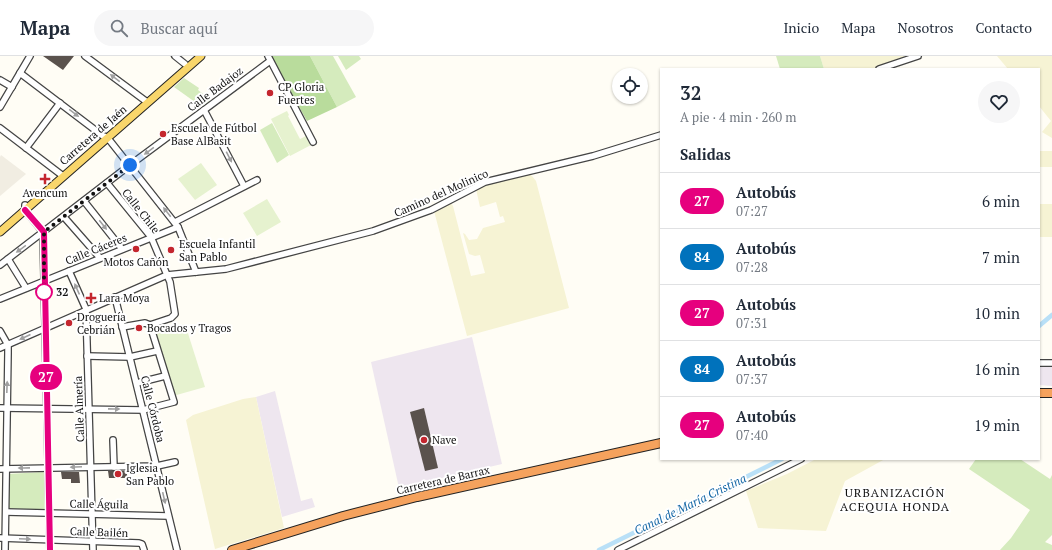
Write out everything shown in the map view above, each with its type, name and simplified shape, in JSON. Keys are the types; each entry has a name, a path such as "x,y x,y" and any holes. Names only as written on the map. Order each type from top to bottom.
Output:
{"highway":[{"path":"1040,393 1052,393"},
{"name":"Carretera de Barrax","path":"232,550 343,516 417,497 660,443"}],"main road":[{"name":"Carretera de Jaén","path":"0,232 194,56"},
{"name":"Carretera de Jaén","path":"145,101 201,56"},
{"name":"Carretera de Jaén","path":"0,227 25,208"}],"street":[{"path":"0,107 30,56"},
{"path":"85,56 145,101"},
{"path":"175,56 185,64"},
{"path":"882,68 918,56"},
{"path":"269,58 313,142"},
{"name":"Calle Badajoz","path":"0,265 204,110 269,58"},
{"path":"20,73 105,137 130,165 176,224 196,272"},
{"path":"0,80 12,87"},
{"path":"26,148 60,103"},
{"path":"204,110 244,186"},
{"path":"0,128 62,175"},
{"name":"Camino del Molinico","path":"0,348 167,274 226,269 373,231 432,210 485,182 593,156 660,135"},
{"name":"Calle Cáceres","path":"0,299 151,238 257,180"},
{"name":"Calle Chile","path":"107,183 151,238 167,274 172,294 174,314 171,318 150,325"},
{"path":"84,201 122,249"},
{"path":"25,208 44,232 50,550"},
{"path":"64,216 100,258"},
{"path":"8,259 26,288"},
{"name":"Calle Almería","path":"69,271 86,309 93,550"},
{"name":"Calle Córdoba","path":"115,297 137,383 176,550"},
{"path":"0,408 89,408 143,410 174,402 150,325 145,323 122,328"},
{"path":"0,331 8,345 7,408 3,468 6,512 3,538 5,550"},
{"path":"87,356 130,357 157,351"},
{"path":"1040,363 1052,363"},
{"path":"137,383 165,376"},
{"path":"113,440 114,467"},
{"path":"618,550 799,460"},
{"path":"3,468 157,466 175,462"},
{"name":"Calle Águila","path":"6,512 168,516"},
{"name":"Calle Bailén","path":"3,538 139,543 142,544 144,550"}],"shaded area":[{"path":"820,56 909,56 875,68 824,68"},
{"path":"997,56 1052,56 1052,138 1042,132 1051,121 1040,107 1040,68 1007,68"},
{"path":"1040,151 1052,151 1052,167 1040,167"},
{"path":"1,155 26,174 0,196 0,157"},
{"path":"528,173 536,181 569,308 467,336 434,211 451,203 471,276 485,273 480,255 475,256 469,254 463,233 469,240 477,239 483,228 505,222 503,216 500,217 496,202 480,207 476,189"},
{"path":"1040,204 1052,204 1052,237 1040,237"},
{"path":"472,337 502,464 399,488 371,362"},
{"path":"1040,367 1052,367 1052,386 1040,385"},
{"path":"275,391 301,501 312,498 315,507 282,517 256,397"},
{"path":"256,397 284,528 215,549 186,420 193,415 243,399"},
{"path":"814,460 883,460 845,481 826,531 758,528 746,491 787,474"}],"green space":[{"path":"310,56 333,56 356,97 337,107"},
{"path":"310,56 337,107 307,121 271,57"},
{"path":"338,56 359,56 361,59 346,70"},
{"path":"776,56 820,56 824,68 780,68"},
{"path":"184,78 199,88 198,90 211,100 202,107 174,87"},
{"path":"287,111 300,139 306,136 311,145 290,156 271,119"},
{"path":"272,123 289,155 277,163 260,130"},
{"path":"201,163 217,185 195,200 178,179"},
{"path":"267,199 281,222 257,236 243,213"},
{"path":"185,324 205,387 173,396 153,333"},
{"path":"975,460 1022,460 1050,479 1052,475 1052,535 1045,542 1052,545 1052,550 1000,550 1011,538 1030,510 969,469"},
{"path":"43,472 46,474 46,511 8,509 8,474"}],"building":[{"path":"43,56 74,56 63,70"},
{"name":"Nave","path":"424,408 438,468 425,471 410,412"},
{"name":"Iglesia San Pablo","path":"108,471 126,471 128,478 109,478"},
{"path":"61,472 79,472 80,483 71,483 71,479 62,479"}],"waterway":[{"name":"Canal de María Cristina","path":"1040,325 1052,315"},
{"name":"Canal de María Cristina","path":"599,550 780,460"}],"bus line":[{"name":"27","path":"25,210 44,232 50,550"}],"place":[{"name":"CP Gloria Fuertes","path":"270,93"},
{"name":"Escuela de Fútbol Base AlBasit","path":"163,134"},
{"name":"Avencum","path":"45,179"},
{"name":"Motos Cañón","path":"136,249"},
{"name":"Escuela Infantil San Pablo","path":"171,250"},
{"name":"32","path":"44,292"},
{"name":"Lara Moya","path":"91,298"},
{"name":"Droguería Cebrián","path":"69,323"},
{"name":"Bocados y Tragos","path":"139,328"},
{"name":"Nave","path":"424,440"},
{"name":"Iglesia San Pablo","path":"118,474"}],"district":[{"name":"URBANIZACIÓN ACEQUIA HONDA","path":"895,499"}],"route":[{"path":"44,292 44,232 130,165"}]}
